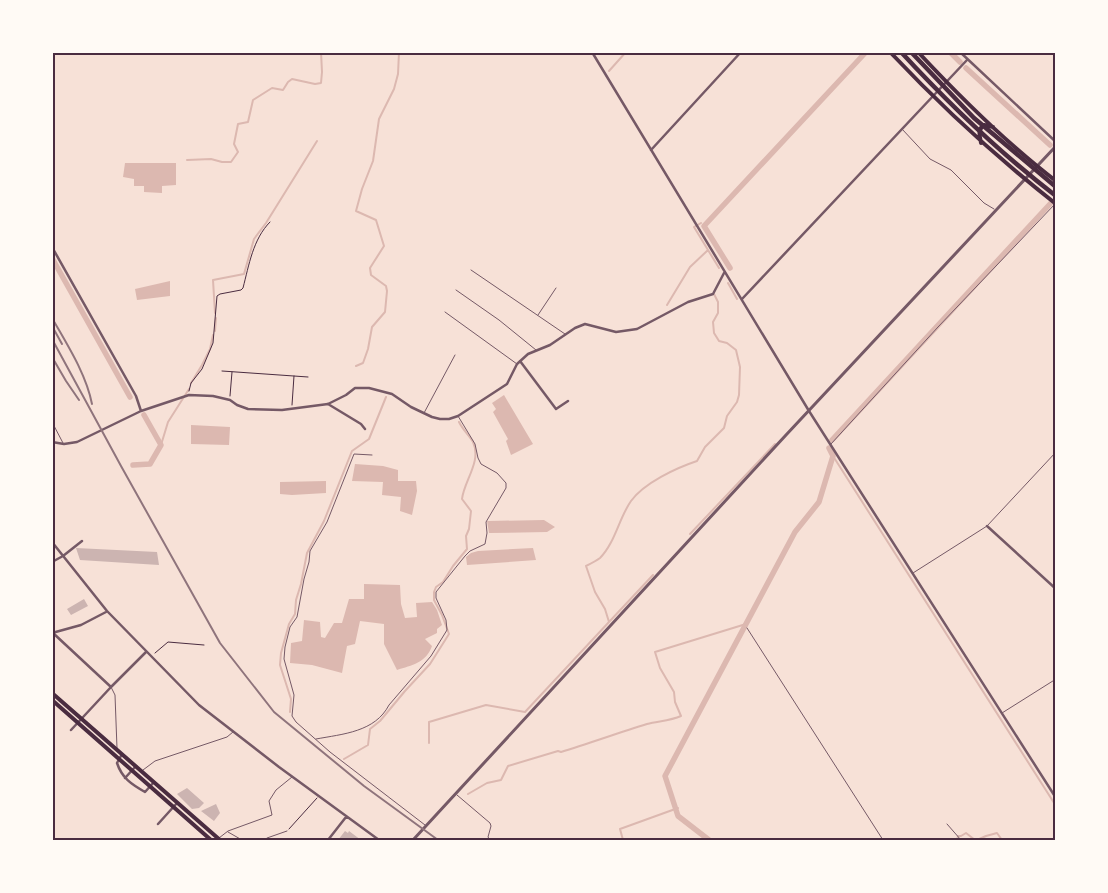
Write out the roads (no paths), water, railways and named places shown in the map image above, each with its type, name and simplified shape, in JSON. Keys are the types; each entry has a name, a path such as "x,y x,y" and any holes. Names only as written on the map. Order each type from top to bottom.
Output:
{"highway":[{"path":"901,52 1005,156 1056,196"},
{"path":"911,52 974,118 1056,187"}],"main road":[{"path":"890,52 932,97 982,143 1055,203"},
{"path":"918,52 946,82 995,128 1036,166 1056,181"},
{"path":"982,143 979,132 981,128 984,126 995,128"},
{"path":"52,693 218,840"},
{"path":"52,700 210,840"}],"street":[{"path":"592,52 809,411 1056,798"},
{"path":"651,150 741,52"},
{"path":"960,52 1056,142"},
{"path":"742,299 968,60"},
{"path":"412,840 1056,146"},
{"path":"52,247 136,396 142,412"},
{"path":"52,442 64,444 77,442 142,412 189,395 213,396 230,400 248,409 282,410 328,404 346,396 355,388 369,388 392,394 424,414 440,419 449,419 458,416 507,384 518,363 528,354 550,345 585,324 616,332 638,329 688,302 713,294 724,273"},
{"path":"518,363 556,409 568,401"},
{"path":"328,404 361,424 365,429"},
{"path":"987,526 1056,590"},
{"path":"52,562 82,541"},
{"path":"52,542 107,611 199,705 292,777 379,840"},
{"path":"53,633 81,625 107,611"},
{"path":"53,633 111,687"},
{"path":"71,730 146,652"},
{"path":"122,754 117,763 120,773 131,784 145,792 154,782"},
{"path":"125,778 136,766"},
{"path":"158,824 177,803"},
{"path":"328,840 346,817"}],"lane":[{"path":"901,129 930,159 951,170 984,203 995,210"},
{"path":"831,444 1055,203"},
{"path":"471,270 566,335"},
{"path":"538,315 556,288"},
{"path":"456,290 537,350"},
{"path":"445,312 518,363"},
{"path":"424,414 456,355"},
{"path":"315,739 350,733 373,724 385,713 389,705 431,656 447,630 446,620 436,598 436,592 470,551 485,544 486,522 506,488 506,482 497,473 479,461 475,444 458,416"},
{"path":"52,422 64,444"},
{"path":"912,573 987,526 1056,452"},
{"path":"372,455 354,454 327,522 310,551 297,617 290,627 285,647 284,659 294,695 292,716 315,739 426,825"},
{"path":"747,628 883,840"},
{"path":"1001,713 1056,679"},
{"path":"111,687 115,695 118,750 114,754"},
{"path":"137,775 155,761 227,737 233,732"},
{"path":"218,840 228,831 272,815 269,801 276,790 292,777"},
{"path":"455,793 490,823 488,837 490,840"},
{"path":"947,824 961,840"},
{"path":"228,831 242,840"},
{"path":"267,838 287,831"}],"waterway":[{"path":"187,160 211,159 231,162 238,152 234,144 238,124 248,122 253,100 272,88 283,90 292,79 315,84 321,83 321,52"},
{"path":"356,366 363,363 372,327 385,312 386,286 371,275 370,268 384,246 376,220 356,211 373,161 379,119 394,89 398,74 399,52"},
{"path":"609,71 626,52"},
{"path":"730,268 704,226 866,52"},
{"path":"950,52 960,62"},
{"path":"966,68 1050,145"},
{"path":"215,313 213,280 244,274 254,239 317,141"},
{"path":"832,440 1050,204"},
{"path":"667,305 690,267 708,250 694,227 701,223"},
{"path":"708,250 719,268"},
{"path":"52,258 130,397"},
{"path":"728,283 737,299"},
{"path":"429,743 429,722 486,705 525,712 609,622 605,609 595,592 586,566 600,558 605,552 627,508 637,494 661,477 697,461 705,447 724,428 727,416 737,402 740,367 736,350 727,343 719,341 714,333 713,322 718,313 718,302 714,294"},
{"path":"215,331 216,318"},
{"path":"191,383 210,349 213,335"},
{"path":"161,445 168,422 189,389"},
{"path":"290,712 291,699 280,665 281,653 289,624 295,614 296,600 307,553 324,521 352,451 369,439 386,397"},
{"path":"133,465 150,464 161,445 144,415"},
{"path":"344,759 368,745 370,729 380,721 430,664 449,634 434,600 434,592 467,549 466,536 469,529 471,511 462,499 475,456 473,442 459,422"},
{"path":"690,534 775,444"},
{"path":"709,840 678,816 665,776 795,532 819,502 833,456 829,448"},
{"path":"833,456 1056,806"},
{"path":"609,622 653,575"},
{"path":"468,794 487,783 501,780 508,766 558,751 561,752 647,724 681,716 675,702 674,692 660,668 655,652 746,624"},
{"path":"623,840 620,829 678,808"},
{"path":"957,840 958,836 966,833 975,840"},
{"path":"977,840 997,833 1002,840"}],"railway":[{"path":"52,318 81,371 92,404"},
{"path":"52,326 62,344"},
{"path":"52,339 220,643 274,712 364,786 438,840"},
{"path":"52,357 79,400"}]}
